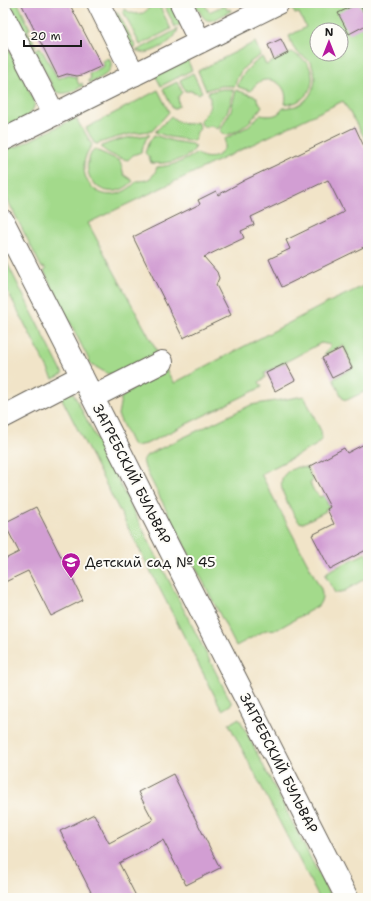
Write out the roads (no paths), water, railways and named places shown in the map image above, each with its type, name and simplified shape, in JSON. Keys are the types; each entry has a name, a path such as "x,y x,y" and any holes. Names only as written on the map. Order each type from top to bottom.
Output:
{"street":[{"path":"98,3 134,74"},
{"path":"181,3 200,42"},
{"path":"3,140 278,3"},
{"path":"3,15 54,114"},
{"name":"ЗАГРЕБСКИЙ БУЛЬВАР","path":"3,221 348,898"},
{"path":"93,397 162,362"},
{"path":"3,417 82,376"}],"place":[{"name":"Детский сад № 45","path":"71,579"}]}
